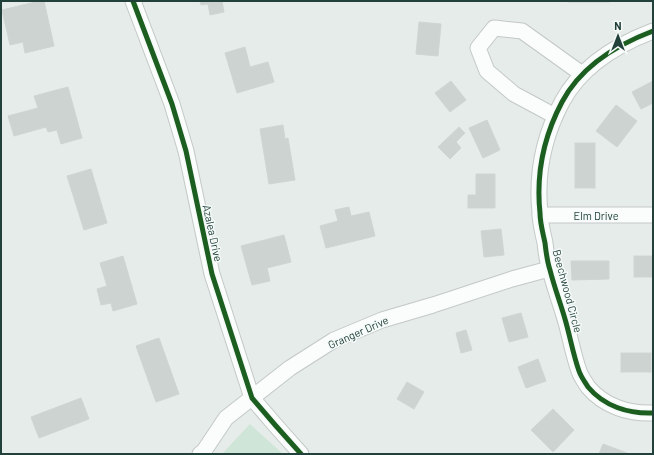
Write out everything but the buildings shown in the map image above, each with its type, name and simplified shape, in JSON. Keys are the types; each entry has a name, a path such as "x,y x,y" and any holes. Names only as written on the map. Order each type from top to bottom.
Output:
{"street":[{"name":"Azalea Drive","path":"133,1 172,104 186,151 212,274 252,398 301,454"},
{"path":"555,116 514,94 487,71 478,48 494,28 522,31 582,74"},
{"name":"Beechwood Circle","path":"653,31 609,52 582,74 571,87 562,101 548,135 542,161 539,194 540,215 549,269 567,326 579,372 584,382 599,397 617,408 637,413 653,413"},
{"name":"Elm Drive","path":"540,215 653,214"},
{"name":"Granger Drive","path":"200,454 204,451 226,418 290,368 334,340 382,320 512,279 549,269"}],"green space":[{"path":"250,424 283,454 222,454"}],"cycle path":[{"path":"133,1 172,104 186,151 212,274 252,398 301,454"},
{"path":"653,31 626,43 601,58 589,67 570,89 550,128 540,170 539,184 540,220 548,263 579,371 588,387 594,394 609,404 617,408 635,412 653,413"}]}
